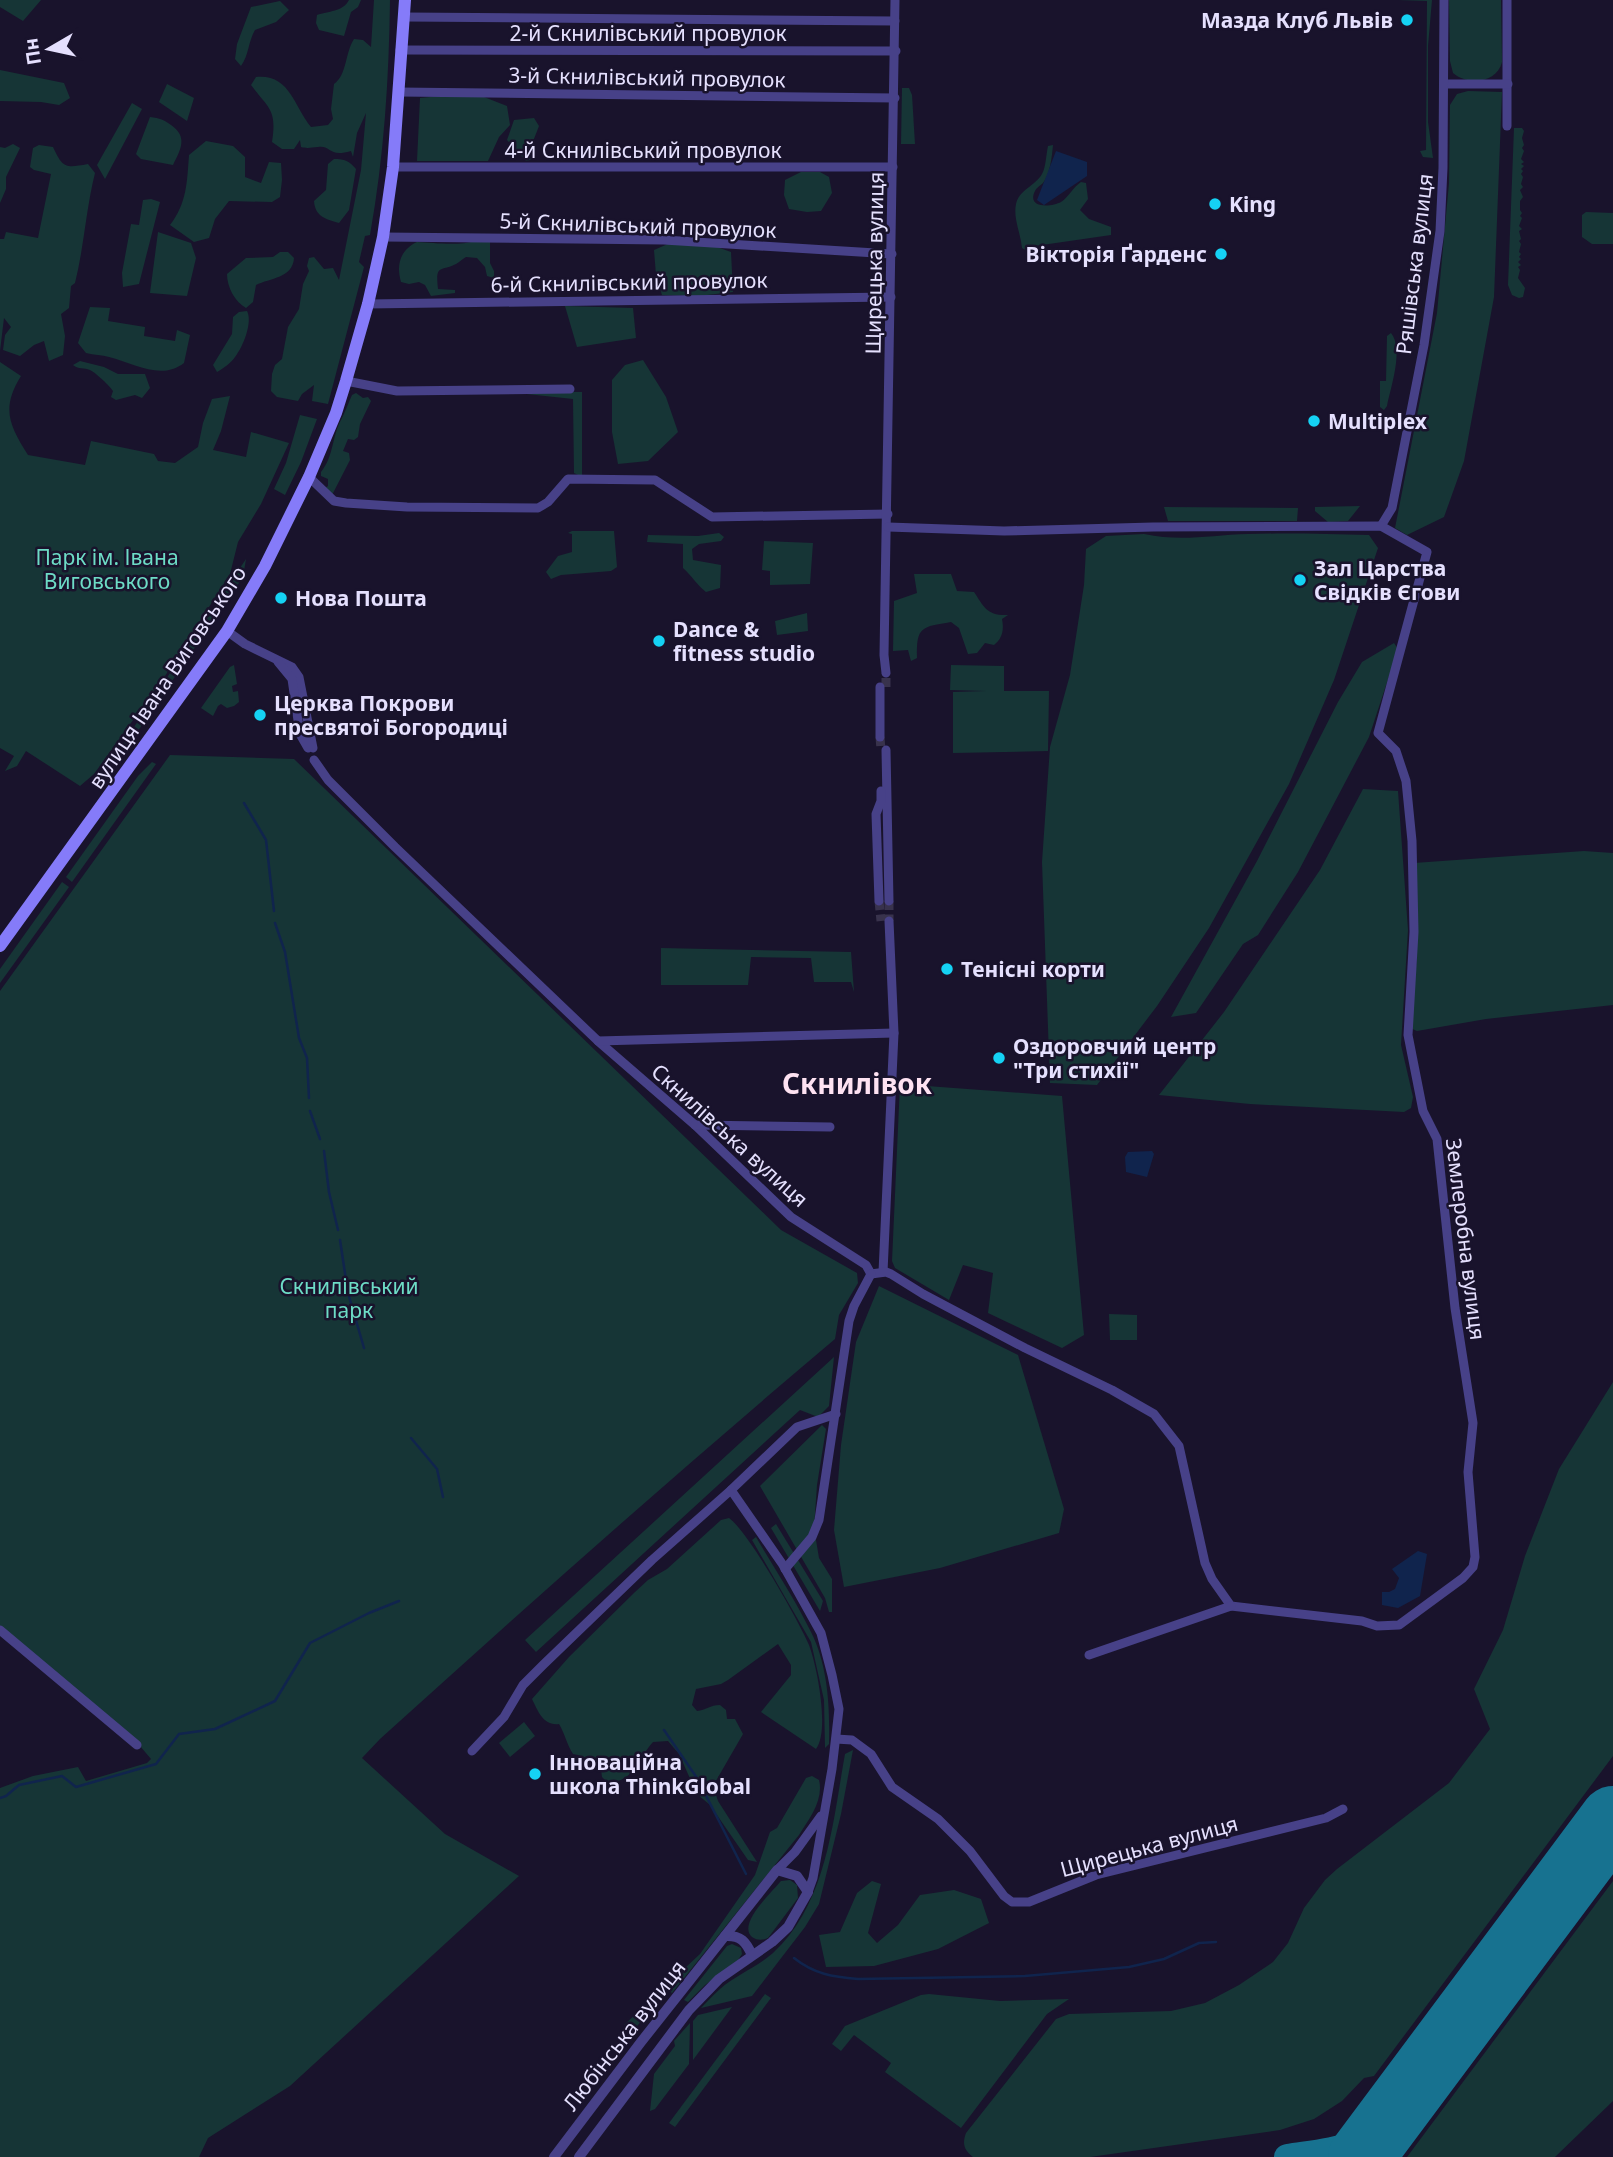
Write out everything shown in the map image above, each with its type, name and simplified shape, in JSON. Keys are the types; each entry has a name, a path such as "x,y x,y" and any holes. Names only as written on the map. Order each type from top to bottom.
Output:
{"main road":[{"name":"вулиця Івана Виговського","path":"0,946 227,631 268,560 309,477 346,380 368,304 383,237 393,167 405,0"}],"street":[{"name":"Щирецька вулиця","path":"884,673 895,0"},
{"name":"Ряшівська вулиця","path":"1381,526 1392,508 1432,297 1443,168 1444,0"},
{"path":"1507,0 1507,126"},
{"path":"405,17 895,21"},
{"name":"2-й Скнилівський провулок","path":"400,50 896,51"},
{"path":"1444,84 1508,84"},
{"name":"3-й Скнилівський провулок","path":"399,92 895,98"},
{"name":"4-й Скнилівський провулок","path":"393,167 893,167"},
{"name":"5-й Скнилівський провулок","path":"383,237 664,240 892,254"},
{"name":"6-й Скнилівський провулок","path":"368,304 891,297"},
{"path":"346,380 397,391 570,389"},
{"path":"309,477 334,501 407,508 538,508 548,502 568,479 655,480 712,517 888,514"},
{"path":"888,527 1012,531 1381,526"},
{"name":"Землеробна вулиця","path":"1231,1606 1362,1621 1391,1627 1399,1625 1463,1578 1473,1567 1475,1557 1468,1472 1473,1423 1455,1308 1437,1139 1423,1111 1408,1035 1414,932 1412,841 1406,781 1396,751 1378,733 1427,552 1381,526"},
{"path":"227,631 292,667 299,677 311,748"},
{"path":"883,687 883,737"},
{"path":"883,753 884,901"},
{"name":"Скнилівська вулиця","path":"314,760 328,780 395,847 598,1041 695,1125 791,1217 866,1265 871,1274"},
{"path":"883,1272 894,1033 887,924"},
{"path":"598,1041 894,1033"},
{"path":"695,1125 830,1127"},
{"path":"784,1567 812,1538 819,1520 849,1321 854,1306 871,1274 891,1274 923,1294 1154,1414 1180,1446 1205,1563 1212,1579 1231,1606 1089,1655"},
{"path":"472,1751 505,1717 523,1685 652,1560 731,1490 794,1429 836,1414"},
{"path":"731,1490 784,1567 821,1633 839,1709 824,1811"},
{"path":"0,1630 138,1745"},
{"name":"Щирецька вулиця","path":"836,1739 852,1740 871,1754 892,1787 938,1819 970,1851 1004,1896 1020,1903 1029,1902 1096,1875 1326,1818 1343,1809"},
{"name":"Любінська вулиця","path":"554,2157 777,1870 795,1852 824,1811"},
{"name":"Любінська вулиця","path":"579,2157 689,2010 719,1979 772,1942 788,1927 813,1878 824,1811"},
{"path":"777,1870 797,1876 808,1892"},
{"path":"725,1936 743,1939 752,1955"}],"green space":[{"path":"0,0 41,0 23,21 0,7"},
{"path":"349,0 361,0 358,7 351,12 344,36 319,30 317,15 339,9"},
{"path":"374,0 390,0 388,59 385,118 375,206 370,235 365,236 359,262 364,267 328,404 312,401 314,385 302,394 298,401 277,397 271,391 272,374 275,365 282,359 288,327 299,309 303,284 309,271 309,258 314,257 324,269 333,268 339,280 361,170 366,113 357,133 353,157 351,151 338,153 322,147 301,147 300,140 294,149 282,149 272,142 273,123 270,110 251,85 256,77 276,80 290,93 311,127 328,125 333,119 331,109 334,84 344,69 354,39 363,40 371,47"},
{"path":"1398,0 1432,0 1428,46 1428,122 1433,158 1423,157 1420,151 1426,150 1427,1"},
{"path":"1449,0 1501,0 1502,62 1499,69 1488,78 1466,80 1453,73 1450,61"},
{"path":"280,1 289,10 276,22 255,30 241,66 235,59 237,44 251,7"},
{"path":"0,70 64,83 70,98 59,105 0,101"},
{"path":"167,84 194,98 187,121 159,102"},
{"path":"902,88 909,88 912,95 915,144 901,144"},
{"path":"1468,91 1502,92 1494,297 1464,461 1444,517 1407,535 1395,528 1437,313 1449,183 1450,105 1457,94"},
{"path":"484,97 507,106 510,125 499,137 488,161 417,161 420,98"},
{"path":"132,103 142,109 105,179 97,165"},
{"path":"150,117 166,122 180,134 181,144 173,165 141,159 136,154"},
{"path":"534,118 539,126 532,144 534,159 526,161 507,140 514,120"},
{"path":"1514,128 1522,128 1524,131 1524,151 1521,159 1524,162 1521,164 1524,166 1521,169 1523,187 1520,190 1523,197 1520,201 1522,218 1519,226 1522,229 1519,231 1521,259 1518,262 1521,265 1518,267 1518,278 1525,288 1523,297 1519,298 1512,295 1508,285"},
{"path":"206,141 233,146 245,157 245,177 261,183 269,162 281,163 280,197 272,202 229,201 215,219 209,238 194,242 170,225 183,200 189,155"},
{"path":"13,144 20,148 6,177 6,189 0,203 0,147"},
{"path":"39,145 53,147 66,165 88,164 95,173 78,269 75,283 71,286 69,308 61,314 65,336 63,355 49,361 44,341 20,356 3,350 5,335 11,327 4,318 0,351 0,239 4,239 6,232 38,238 51,174 30,167 33,148"},
{"path":"1053,145 1047,175 1036,190 1034,201 1041,205 1057,204 1081,182 1086,183 1088,199 1080,210 1089,219 1111,227 1111,235 1035,246 1027,251 1022,248 1016,204 1020,195 1042,174 1048,146"},
{"path":"334,159 346,161 356,169 349,210 339,223 322,216 316,210 314,201 326,190 328,164"},
{"path":"801,172 820,172 829,177 832,193 821,211 789,209 784,195 785,180"},
{"path":"143,200 160,202 139,284 123,287 122,273 131,224 139,225"},
{"path":"1586,212 1613,213 1613,244 1592,244 1582,237 1582,215"},
{"path":"158,232 191,243 196,258 187,296 150,293"},
{"path":"490,241 490,263 494,278 487,276 485,267 477,258 466,257 440,270 437,275 438,289 455,290 455,293 431,296 425,285 419,282 401,282 401,259 411,245 417,242 455,244"},
{"path":"670,243 717,247 731,252 733,292 699,296 662,295 656,275 654,250"},
{"path":"280,252 288,252 294,258 290,270 256,285 253,302 246,308 232,294 227,274 246,258 273,257"},
{"path":"565,306 633,308 636,338 577,347"},
{"path":"90,307 110,308 108,321 145,327 144,336 175,341 177,330 190,335 184,363 175,368 157,371 86,353 78,343"},
{"path":"247,311 248,328 241,347 231,361 217,372 213,365 232,334 233,317 239,312"},
{"path":"1391,333 1395,340 1397,358 1384,410 1380,407 1380,381 1386,381 1387,336"},
{"path":"643,360 666,397 678,432 648,461 618,464 612,432 612,380 625,365"},
{"path":"80,361 118,374 145,374 150,388 142,398 135,395 116,400 111,397 113,391 96,374 73,365"},
{"name":"Парк ім. Івана Виговського","path":"0,362 21,376 9,407 12,425 28,455 85,465 91,441 154,454 158,461 175,463 198,447 212,399 230,396 213,450 246,457 251,432 289,443 261,504 238,542 230,574 165,676 94,774 80,786 26,751 17,766 5,771 14,756 0,748"},
{"path":"507,392 582,392 582,477 574,473 573,399"},
{"path":"356,393 363,398 368,397 371,401 360,424 358,437 354,440 348,439 343,451 349,453 350,460 331,497 324,489 328,486 328,479 321,476 321,472 338,426 352,395"},
{"path":"300,415 317,419 285,495 274,489 286,463"},
{"path":"1360,506 1348,521 1328,522 1315,511 1315,507"},
{"path":"1164,507 1298,508 1297,521 1168,521"},
{"path":"614,531 617,567 611,571 561,575 551,579 546,572 558,556 572,552 572,534 568,533"},
{"path":"719,533 724,537 721,541 699,544 692,549 693,560 721,565 720,588 706,592 683,568 683,544 647,542 648,535 698,536"},
{"path":"1144,534 1183,538 1263,534 1369,535 1378,548 1334,680 1289,784 1209,928 1157,1006 1097,1085 1050,1083 1042,862 1050,747 1070,675 1084,585 1086,549 1106,536"},
{"path":"764,541 813,543 810,584 770,585 770,571 762,570"},
{"path":"246,559 243,577 116,763 112,760"},
{"path":"914,574 951,574 957,591 974,592 991,612 1008,615 1002,619 1003,630 999,639 994,645 985,643 977,653 968,654 959,628 951,622 923,630 918,640 917,658 911,661 908,650 893,651 894,601 917,593"},
{"path":"807,613 808,631 777,635 775,621"},
{"path":"1394,643 1398,649 1369,737 1298,872 1258,935 1243,944 1196,1013 1171,1017 1257,861 1338,702 1362,662"},
{"path":"234,665 237,684 232,686 233,692 238,691 239,702 227,708 221,704 213,716 201,708"},
{"path":"951,665 1004,666 1004,691 1049,691 1048,751 953,753 953,692 986,691 950,690"},
{"name":"Скнилівський парк","path":"170,755 294,759 781,1230 857,1273 858,1283 839,1315 835,1339 549,1587 362,1758 445,1834 519,1876 290,2086 208,2138 199,2157 0,2157 0,1788 33,1776 78,1767 86,1781 147,1763 151,1759 140,1746 0,1627 0,991"},
{"path":"152,762 156,764 72,882 66,877 138,776"},
{"path":"1363,789 1398,791 1408,930 1401,1045 1413,1097 1411,1108 1404,1112 1250,1104 1159,1095 1224,1012 1320,870"},
{"path":"1584,851 1613,853 1613,1005 1486,1019 1417,1031 1410,1028 1417,956 1414,863"},
{"path":"62,882 69,887 0,983 0,969"},
{"path":"661,948 851,952 854,992 851,982 814,982 811,958 751,957 748,985 661,985"},
{"path":"900,1084 1062,1096 1084,1335 1062,1348 988,1313 993,1273 963,1265 949,1300 895,1268 892,1261"},
{"path":"879,1286 1018,1355 1064,1509 1059,1533 940,1568 844,1587 834,1530 841,1445 856,1342"},
{"path":"1109,1314 1137,1315 1137,1340 1110,1340"},
{"path":"834,1357 829,1406 818,1417 800,1410 536,1652 525,1640"},
{"path":"1613,1382 1613,1756 1374,2076 1364,2078 1342,2101 1314,2119 1280,2130 1090,2157 973,2157 965,2146 966,2133 1056,2019 1069,2014 1171,2011 1205,2003 1239,1985 1273,1962 1288,1943 1304,1908 1325,1880 1449,1783 1490,1729 1474,1689 1503,1630 1525,1556 1559,1469"},
{"path":"822,1425 826,1429 817,1485 814,1528 819,1558 832,1579 832,1612 829,1612 825,1598 760,1486"},
{"path":"729,1518 760,1558 803,1633 809,1645 821,1698 822,1728 816,1749 761,1712 791,1675 791,1665 778,1644 721,1684 696,1689 692,1705 697,1711 720,1705 726,1710 727,1719 735,1719 743,1734 713,1786 718,1801 757,1862 748,1860 710,1805 697,1794 679,1754 668,1741 653,1742 630,1774 608,1783 602,1777 601,1769 592,1761 573,1754 559,1724 545,1720 532,1699 569,1657 648,1580 667,1569 721,1520"},
{"path":"776,1524 823,1601 820,1611 771,1528"},
{"path":"756,1537 817,1645 828,1701 829,1744 825,1748 824,1700 811,1642 752,1540"},
{"path":"524,1722 535,1736 510,1757 499,1743"},
{"path":"853,1750 819,1904 805,1927 752,1996 701,2008 726,1984 773,1953 791,1933 805,1911 825,1860 845,1754"},
{"path":"812,1776 819,1780 819,1795 815,1809 799,1835 672,1993 668,1990 632,2032 624,2025 700,1954 755,1875 770,1832 777,1828 806,1778"},
{"path":"790,1880 797,1885 798,1898 768,1938 760,1940 752,1937 749,1924 752,1916 781,1881"},
{"path":"872,1881 881,1884 868,1933 877,1943 898,1925 920,1895 954,1890 981,1899 989,1923 938,1949 874,1966 826,1967 819,1935 840,1932 857,1893"},
{"path":"1613,1881 1613,2101 1555,2157 1407,2157"},
{"path":"732,1944 741,1948 742,1954 738,1960 688,2002 684,2000 727,1946"},
{"path":"765,1994 771,1998 675,2127 669,2123"},
{"path":"929,1994 1000,2001 1069,1999 1047,2014 961,2128 885,2072 891,2063 854,2035 841,2051 832,2044 845,2026"},
{"path":"732,2007 693,2060 693,2021 698,2015"},
{"path":"690,2023 689,2064 655,2109 650,2111 654,2074 675,2046 674,2041"}],"water":[{"path":"1056,151 1087,162 1087,176 1044,205 1037,200"},
{"path":"1152,1151 1154,1154 1147,1177 1126,1172 1125,1157 1128,1152"},
{"path":"1418,1551 1427,1554 1420,1596 1398,1608 1382,1605 1382,1592 1395,1589 1399,1578 1392,1569"}],"waterway":[{"path":"244,803 266,840 274,911"},
{"path":"275,923 285,952 299,1038 307,1058 309,1098"},
{"path":"310,1111 320,1139"},
{"path":"324,1151 329,1192 338,1230"},
{"path":"340,1240 348,1293 364,1348"},
{"path":"411,1438 437,1469 443,1497"},
{"path":"0,1798 19,1785 62,1776 76,1787 156,1764 179,1734 215,1729 275,1701 310,1643 399,1601"},
{"path":"664,1730 697,1778 746,1874"},
{"path":"794,1958 824,1974 858,1979 1025,1976 1129,1967 1164,1959 1199,1943 1216,1942"}],"taxiway":[{"path":"1287,2157 1344,2147 1368,2136 1392,2115"}],"runway":[{"path":"1361,2157 1613,1819"}],"tunnel":[{"path":"886,673 886,687"},
{"path":"880,737 881,750"},
{"path":"879,901 881,921"},
{"path":"889,901 889,921"}],"place":[{"name":"Мазда Клуб Львів","path":"1407,20"},
{"name":"King","path":"1215,204"},
{"name":"Вікторія Ґарденс","path":"1221,254"},
{"name":"Multiplex","path":"1314,421"},
{"name":"Зал Царства Свідків Єгови","path":"1300,580"},
{"name":"Нова Пошта","path":"281,598"},
{"name":"Dance & fitness studio","path":"659,641"},
{"name":"Церква Покрови пресвятої Богородиці","path":"260,715"},
{"name":"Тенісні корти","path":"947,969"},
{"name":"Оздоровчий центр \"Три стихії\"","path":"999,1058"},
{"name":"Інноваційна школа ThinkGlobal","path":"535,1774"}],"district":[{"name":"Скнилівок","path":"857,1083"}]}
